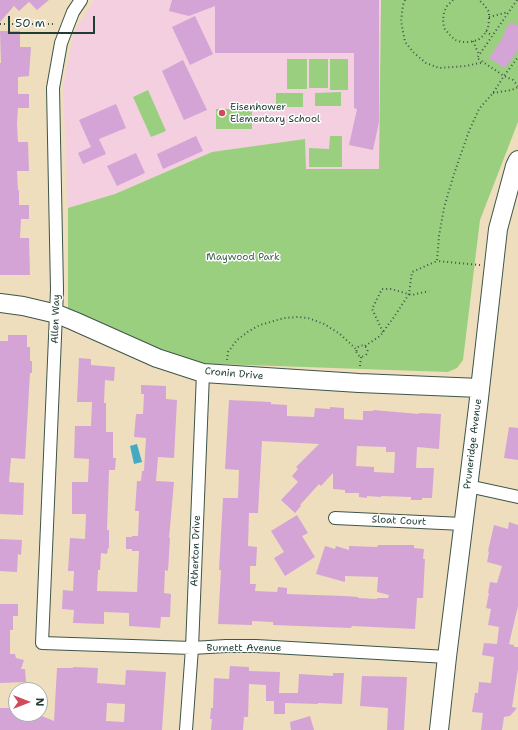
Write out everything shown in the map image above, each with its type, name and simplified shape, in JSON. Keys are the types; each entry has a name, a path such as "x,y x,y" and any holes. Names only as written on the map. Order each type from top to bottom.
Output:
{"main road":[{"name":"Pruneridge Avenue","path":"438,730 498,229 515,166 518,160"},
{"name":"Cronin Drive","path":"0,303 23,306 56,314 158,358 203,372 359,383 480,388"}],"street":[{"name":"Allen Way","path":"42,643 57,290 53,88 60,43 73,12 81,0"},
{"name":"Atherton Drive","path":"186,730 192,648 203,372"},
{"path":"468,486 518,497"},
{"name":"Sloat Court","path":"335,518 463,524"},
{"name":"Burnett Avenue","path":"42,643 192,648 256,646 447,656"}],"path":[{"path":"405,0 402,5 401,21 405,42 414,53 426,63 439,68 466,66 484,62"},
{"path":"453,0 444,12 444,28 455,40 462,42 478,40 484,35 488,28 490,20 488,12 479,0"},
{"path":"479,55 517,0"},
{"path":"489,17 509,12"},
{"path":"0,24 56,24"},
{"path":"486,31 492,36"},
{"path":"473,41 479,55 477,58 504,76 513,80 518,86 512,90 493,93"},
{"path":"437,261 444,208 469,131 479,109 493,93 518,57"},
{"path":"356,349 361,346 365,346 380,336 394,317 409,294 412,272 437,261 493,267"},
{"path":"383,332 372,309 382,289 391,289 412,295 429,291"},
{"path":"227,360 228,352 237,340 249,331 260,325 284,318 298,317 308,318 324,324 340,334 356,349 357,354 361,357"},
{"path":"361,357 367,353 365,346"},
{"path":"360,366 361,357"}],"shaded area":[{"name":"Eisenhower Elementary School","path":"94,0 381,0 379,169 305,169 305,139 212,152 115,194 68,208 63,86 74,32"}],"green space":[{"name":"Maywood Park","path":"381,0 518,0 518,122 480,220 463,360 457,368 448,372 189,363 68,308 68,208 115,194 212,152 305,139 306,169 379,169"},
{"path":"287,59 307,59 307,89 287,89"},
{"path":"309,59 328,59 328,88 309,88"},
{"path":"330,59 348,59 348,90 330,90"},
{"path":"148,90 166,131 151,137 133,97"},
{"path":"341,92 341,106 315,106 315,93"},
{"path":"276,93 303,93 303,107 276,107"},
{"path":"216,109 252,109 252,129 216,129"},
{"path":"330,136 342,136 342,167 309,167 309,148 329,149"}],"water":[{"path":"137,444 142,462 134,464 130,446"}],"building":[{"path":"0,0 49,0 37,10 29,2 19,11 14,6 0,22"},
{"path":"172,0 379,0 379,122 373,150 349,145 357,109 354,108 354,53 215,53 215,6 189,16 169,11"},
{"path":"195,16 213,54 190,65 172,27"},
{"path":"511,22 518,26 518,50 505,68 489,58"},
{"path":"0,31 20,31 20,47 31,47 29,76 18,77 18,94 29,94 29,108 18,108 17,124 18,142 28,142 29,171 17,171 19,205 29,205 29,219 21,219 20,238 29,238 30,275 0,275"},
{"path":"183,60 207,110 184,120 162,71"},
{"path":"116,104 126,128 99,139 106,154 83,164 78,153 91,147 79,120"},
{"path":"196,136 203,151 163,169 157,154"},
{"path":"136,153 145,173 117,186 107,166"},
{"path":"8,335 27,335 27,347 30,347 30,361 32,361 25,459 11,458 9,482 24,483 23,515 0,514 0,341 8,341"},
{"path":"79,358 91,359 91,365 115,367 114,381 105,380 104,403 106,403 106,432 113,432 113,458 116,458 115,470 109,470 107,530 109,530 109,548 107,554 101,553 100,570 98,570 97,591 137,592 139,551 126,549 126,537 138,536 139,511 135,511 137,481 141,481 142,471 144,471 146,438 134,437 136,414 143,414 144,394 141,394 141,385 166,386 166,399 177,400 174,458 158,457 156,481 174,482 169,538 168,571 165,570 164,593 171,594 170,617 161,617 160,628 129,626 129,613 104,612 104,624 73,623 74,610 62,609 63,590 73,591 74,571 68,571 70,538 85,539 86,514 72,514 72,482 88,482 89,459 74,458 75,426 91,426 92,402 77,402"},
{"path":"229,400 271,402 271,404 287,405 287,416 314,417 315,408 330,409 330,407 344,408 344,419 363,420 363,411 373,410 419,414 441,414 439,449 417,447 416,468 434,468 432,498 411,500 411,497 359,497 359,493 345,493 345,490 333,489 333,473 321,486 319,484 300,505 301,506 295,513 281,500 298,482 292,476 298,469 296,467 319,444 262,441 258,513 249,513 248,546 257,547 256,566 250,566 250,584 256,584 255,591 277,592 278,587 287,588 287,594 377,599 388,598 389,595 377,592 378,577 345,576 345,582 316,574 325,546 335,549 336,546 349,550 349,546 377,547 378,545 414,545 414,548 424,549 423,559 425,559 423,598 417,598 415,629 352,626 351,628 273,625 273,622 252,621 252,625 218,624 223,498 238,498 239,470 225,469","holes":["357,446 386,447 386,452 395,452 394,473 374,472 374,467 356,466"]},
{"path":"509,427 518,428 518,460 504,458"},
{"path":"297,515 308,533 302,536 315,557 285,576 274,558 284,552 271,531"},
{"path":"509,522 518,525 518,606 509,644 514,645 514,647 518,647 518,669 512,707 517,708 510,716 504,717 502,730 481,730 483,713 472,712 475,693 478,693 479,682 491,683 494,657 482,655 484,643 497,644 499,627 488,625 491,609 486,608 490,582 497,583 502,566 487,562 488,551 494,525 508,529"},
{"path":"0,539 22,540 21,555 18,554 17,572 0,571"},
{"path":"0,604 18,604 18,616 13,616 13,630 10,630 10,654 15,654 16,658 24,660 21,669 25,669 26,682 0,683"},
{"path":"230,666 249,667 249,671 280,672 279,693 298,693 299,674 333,676 333,673 344,673 342,704 285,703 285,714 274,714 274,701 266,701 266,685 249,684 248,717 244,717 243,730 211,730 212,719 210,719 211,708 213,708 214,678 229,679"},
{"path":"57,668 98,668 97,683 125,685 126,670 166,672 162,730 0,730 0,708 8,708 8,722 48,722 48,719 54,721","holes":["107,703 125,704 124,722 106,721"]},
{"path":"362,676 407,677 404,730 387,730 388,708 360,706"},
{"path":"310,716 314,730 291,730 290,722"}],"place":[{"name":"Eisenhower Elementary School","path":"222,113"}]}
